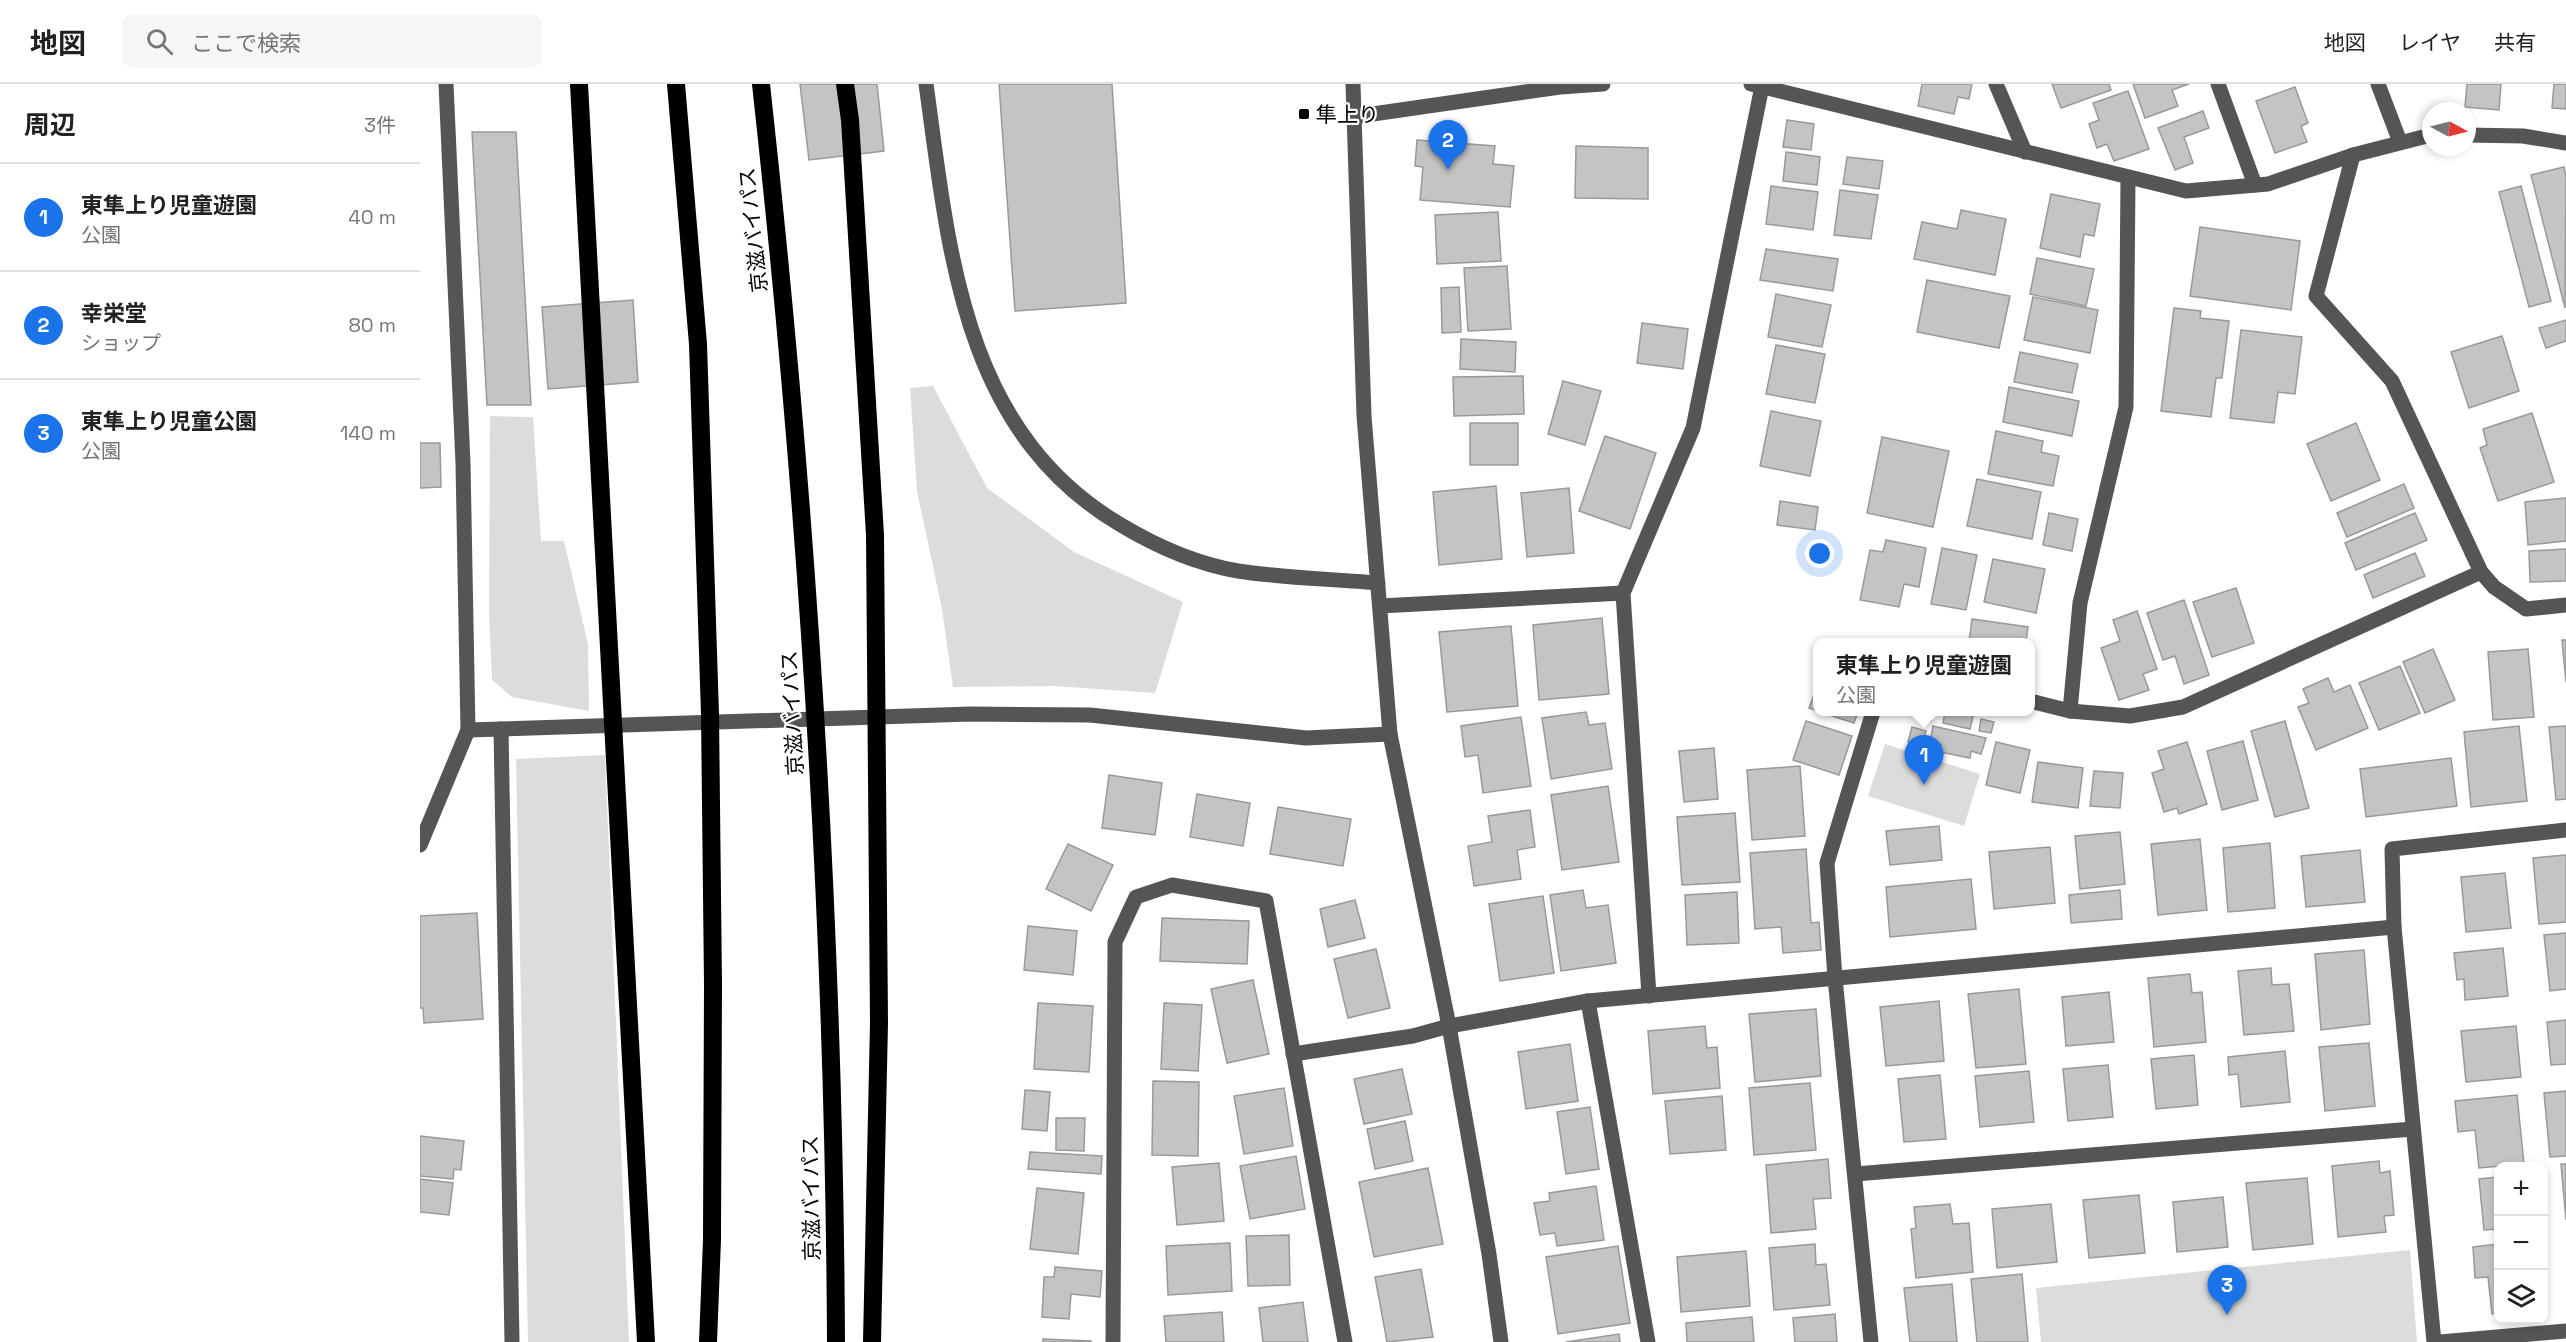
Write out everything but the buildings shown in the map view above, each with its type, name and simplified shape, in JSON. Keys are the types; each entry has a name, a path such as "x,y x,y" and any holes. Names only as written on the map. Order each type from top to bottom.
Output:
{"highway":[{"path":"579,84 645,1342"},
{"path":"676,84 698,344 710,714 713,1009 712,1240 708,1342"},
{"name":"京滋バイパス","path":"760,84 793,393 807,585 828,969 836,1342"},
{"path":"845,84 850,120 875,535 879,1023 872,1342"}],"street":[{"path":"420,845 468,730 463,463 446,84"},
{"path":"926,84 943,207 967,322 997,392 1026,442 1059,481 1091,508 1157,546 1237,570 1378,583"},
{"path":"1353,84 1352,117 1364,416 1390,734 1449,1026 1489,1254 1501,1342"},
{"path":"1352,117 1560,87 1603,84"},
{"path":"1996,84 2025,152"},
{"path":"2218,84 2255,185"},
{"path":"2378,84 2400,142"},
{"path":"1649,996 1623,593 1693,428 1756,85 2128,179 2186,191 2268,184 2353,155 2422,137"},
{"path":"2476,135 2523,136 2566,143"},
{"path":"2353,155 2316,296 2392,381 2481,572 2494,587 2526,609 2566,605"},
{"path":"2070,711 2080,603 2126,407 2128,179"},
{"path":"2035,702 2070,711 2130,717 2182,707 2481,572"},
{"path":"1380,606 1623,593"},
{"path":"468,730 971,714 1090,715 1306,738 1390,734"},
{"path":"1871,716 1827,863 1835,978 1871,1342"},
{"path":"501,729 512,1342"},
{"path":"2434,1342 2394,927 2392,849 2566,830"},
{"path":"1113,1342 1115,942 1136,897 1172,885 1266,901 1345,1342"},
{"path":"1293,1054 1413,1036 1449,1026 1588,1001 2394,927"},
{"path":"1588,1001 1648,1342"},
{"path":"1855,1174 2413,1129"},
{"path":"2440,1342 2566,1331"}],"shaded area":[{"path":"933,386 987,488 1074,552 1183,602 1155,693 1054,686 953,687 942,609 917,491 910,388"},
{"path":"490,416 533,417 541,541 564,541 588,644 589,711 512,697 492,680 489,614"},
{"path":"1885,744 1980,774 1964,826 1868,796"},
{"path":"605,755 629,1342 528,1342 516,759"},
{"path":"2410,1250 2417,1342 2041,1342 2036,1288"}],"place":[{"name":"隼上り","path":"1304,114"},
{"name":"幸栄堂","path":"1448,170"},
{"name":"東隼上り児童遊園","path":"1924,785"},
{"name":"東隼上り児童公園","path":"2227,1315"}]}
